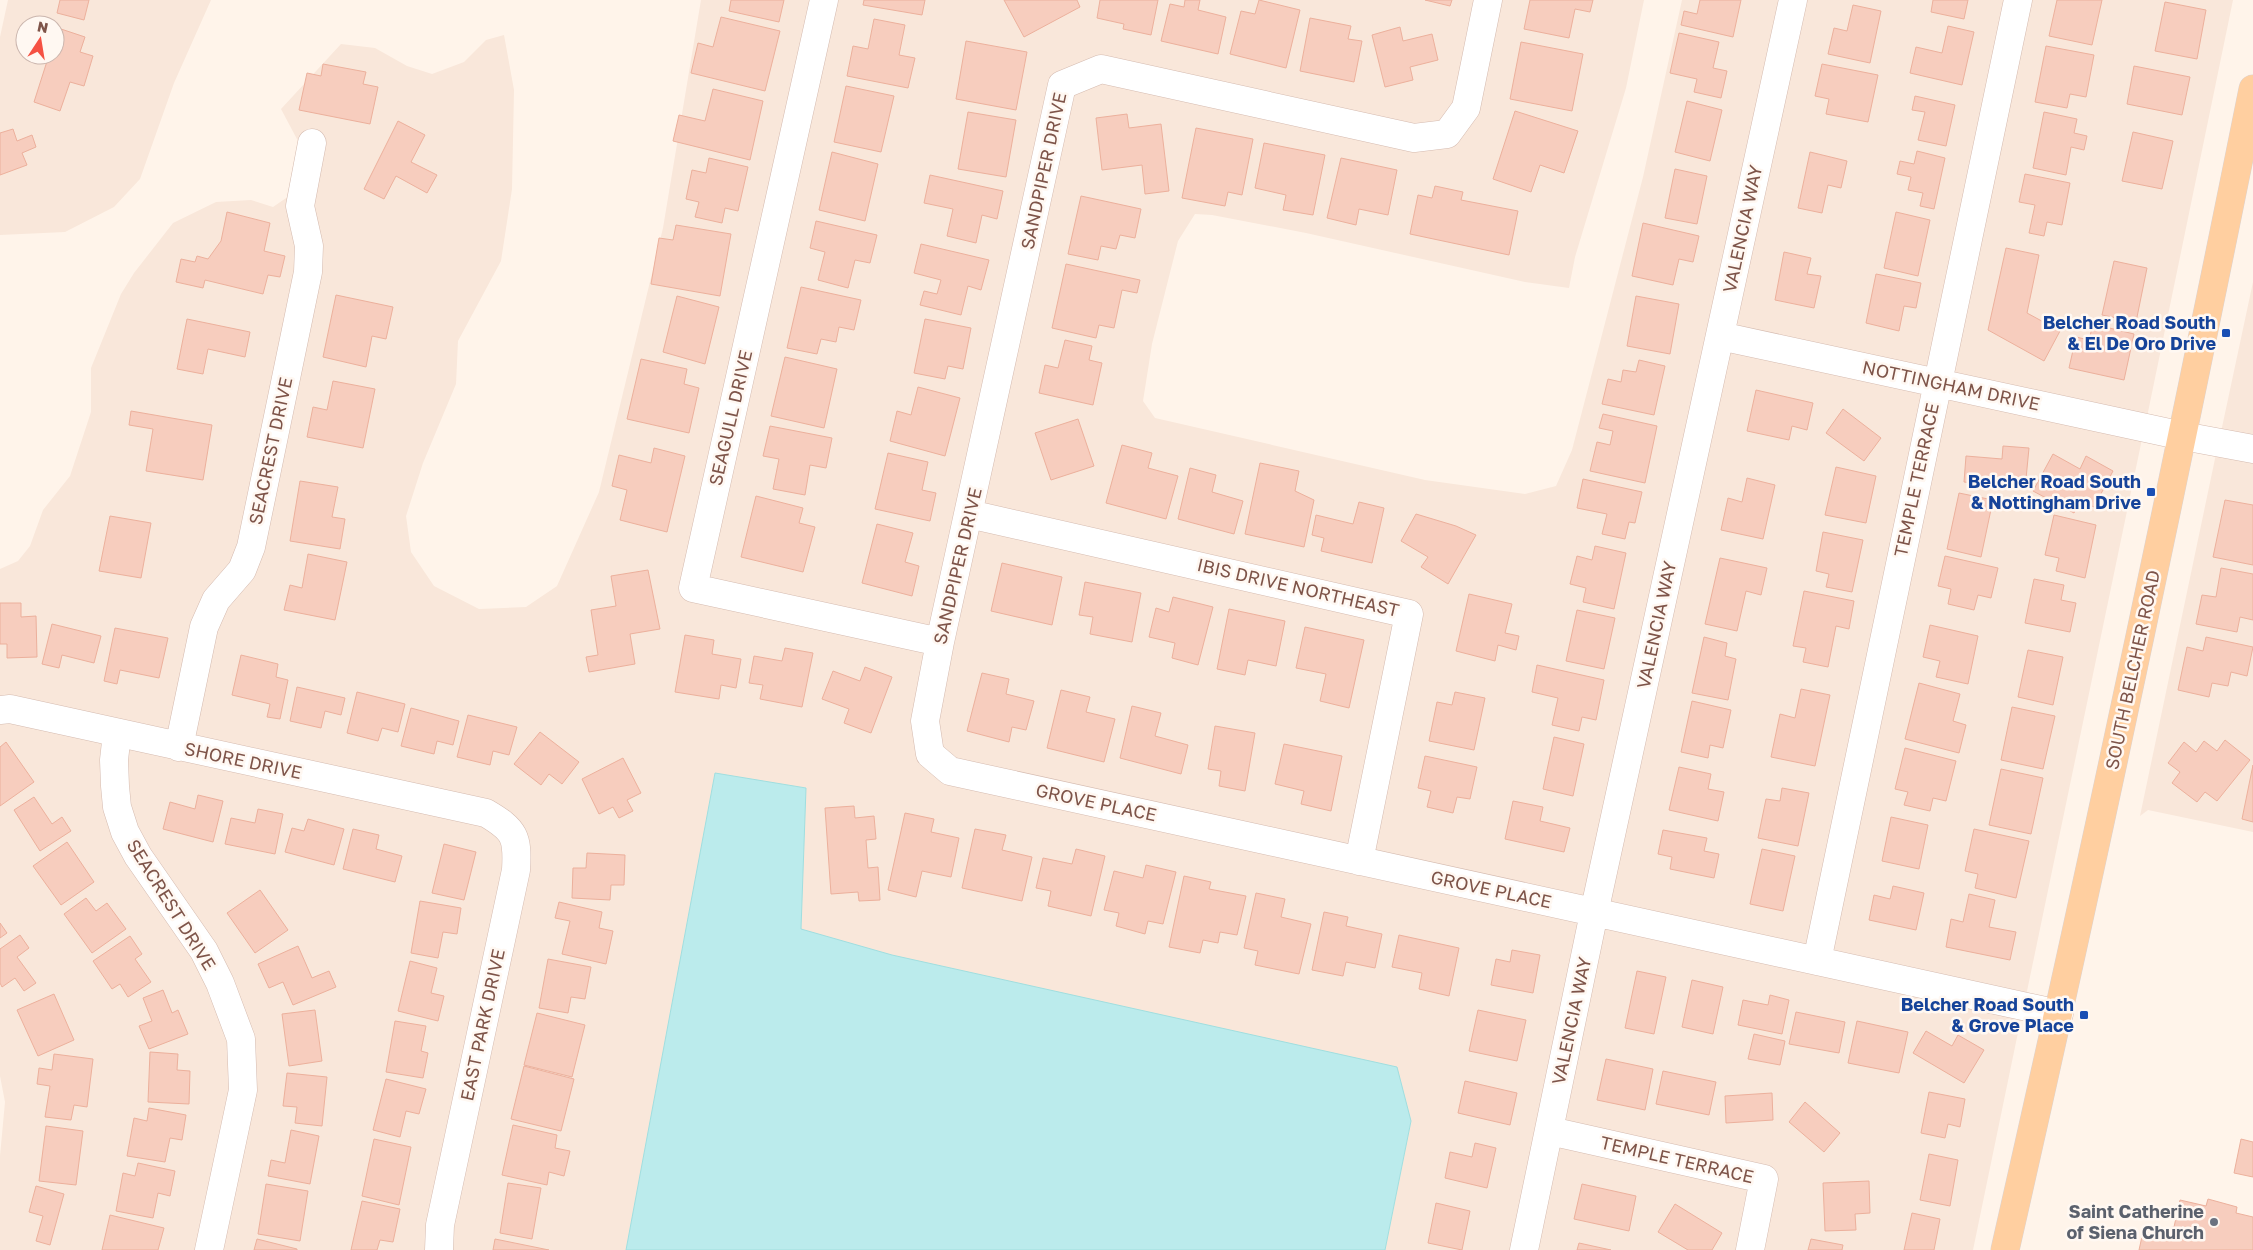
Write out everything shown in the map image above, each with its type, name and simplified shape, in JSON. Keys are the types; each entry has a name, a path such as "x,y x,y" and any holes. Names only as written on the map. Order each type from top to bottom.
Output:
{"main road":[{"name":"SOUTH BELCHER ROAD","path":"2006,1250 2059,1014 2183,436 2253,89"}],"street":[{"name":"SEAGULL DRIVE","path":"824,0 693,588 940,642"},
{"name":"SANDPIPER DRIVE","path":"930,754 925,721 940,642 1062,85 1102,68 1414,138 1447,134 1466,108 1488,0"},
{"name":"VALENCIA WAY","path":"1524,1250 1594,913 1793,0"},
{"name":"TEMPLE TERRACE","path":"1817,961 2018,0"},
{"name":"SEACREST DRIVE","path":"179,747 204,627 216,600 242,570 251,547 308,272 309,246 300,206 312,143"},
{"name":"NOTTINGHAM DRIVE","path":"1720,336 2183,436 2253,449"},
{"name":"IBIS DRIVE NORTHEAST","path":"969,514 1408,614 1359,861"},
{"name":"SHORE DRIVE","path":"0,710 10,709 486,814"},
{"name":"SEACREST DRIVE","path":"116,733 115,786 118,807 125,832 138,856 204,951 220,984 241,1039 243,1090 209,1250"},
{"name":"GROVE PLACE","path":"930,754 950,771 2059,1014"},
{"name":"EAST PARK DRIVE","path":"439,1250 440,1225 516,870 517,852 514,835 500,821 486,814"},
{"name":"TEMPLE TERRACE","path":"1550,1131 1764,1179 1750,1250"}],"shaded area":[{"path":"8,0 211,0 174,83 140,179 114,207 65,232 0,235 0,37"},
{"path":"701,0 814,0 683,587 928,651 919,751 916,756 921,760 922,767 927,766 1582,922 1514,1250 1385,1250 1411,1121 892,955 801,929 806,788 715,774 626,1250 449,1250 524,833 191,738 214,630 224,606 251,574 310,205 324,134 305,130 294,185 298,141 281,109 341,44 375,48 407,66 432,74 464,62 486,40 504,35 514,90 512,189 501,261 458,341 456,384 423,463 406,516 411,552 434,586 479,609 526,607 557,586 599,492 663,228"},
{"path":"835,0 1478,0 1457,103 1442,124 1415,126 1059,75 933,629 705,580"},
{"path":"1498,0 1644,0 1626,88 1575,257 1569,288 1525,282 1306,233 1212,215 1195,214 1178,241 1152,344 1143,401 1155,418 1425,480 1525,494 1556,486 1572,450 1643,177 1682,0 1783,0 1587,900 1371,852 1418,616 981,505 1071,93 1102,80 1447,145"},
{"path":"1803,0 2007,0 1930,370 1732,327"},
{"path":"2028,0 2233,0 2147,417 1950,374"},
{"path":"292,194 299,248 241,544 172,734 0,699 0,569 18,561 30,546 43,510 70,476 91,412 91,368 121,294 134,273 173,223 216,202 251,200 273,207"},
{"path":"2253,282 2253,438 2221,432"},
{"path":"1727,349 1926,392 1810,948 1606,904"},
{"path":"1945,396 2142,439 2026,996 1829,952"},
{"path":"2216,454 2253,460 2253,832 2148,810 2140,816"},
{"path":"976,527 1397,622 1352,848 955,761 939,747 935,721"},
{"path":"0,721 106,742 104,761 195,957 231,1042 233,1090 199,1250 0,1250 0,1156 5,1102 0,1076"},
{"path":"125,746 482,824 494,831 507,853 429,1250 219,1250 253,1089 127,804"},
{"path":"1602,926 2021,1018 1973,1250 1761,1250 1776,1170 1562,1123"},
{"path":"1557,1144 1752,1188 1740,1250 1534,1250"}],"water":[{"path":"715,773 806,788 801,929 892,955 1397,1067 1411,1121 1385,1250 626,1250"}],"building":[{"path":"60,0 89,0 84,20 57,13"},
{"path":"731,0 784,0 779,22 729,11"},
{"path":"864,0 925,0 922,15 863,5"},
{"path":"1004,0 1077,0 1080,7 1024,37"},
{"path":"1100,0 1158,0 1151,35 1123,29 1124,24 1097,18"},
{"path":"1185,0 1200,0 1198,10 1226,17 1218,54 1161,41 1170,4 1184,7"},
{"path":"1259,0 1300,10 1286,68 1230,54 1241,11 1255,14"},
{"path":"1425,0 1452,0 1450,6"},
{"path":"1530,0 1593,0 1590,12 1575,9 1569,38 1524,29"},
{"path":"1700,0 1741,0 1733,37 1681,25 1684,11 1697,14"},
{"path":"1933,0 1968,0 1964,19 1931,12"},
{"path":"2057,0 2102,0 2092,45 2049,36"},
{"path":"2165,2 2206,10 2197,59 2155,51"},
{"path":"1853,5 1881,11 1870,63 1828,54 1834,28 1847,31"},
{"path":"721,17 780,31 765,91 691,73 698,43 713,47"},
{"path":"1310,18 1351,26 1348,39 1362,41 1354,82 1300,71"},
{"path":"874,19 905,25 899,55 915,58 908,88 847,76 853,46 868,49"},
{"path":"1948,26 1974,32 1962,85 1910,73 1916,47 1942,53"},
{"path":"1400,27 1403,41 1432,34 1438,60 1410,67 1413,80 1385,87 1372,35"},
{"path":"65,30 85,37 80,52 93,56 84,86 70,82 60,111 34,102 46,65 65,65"},
{"path":"1679,33 1719,42 1713,68 1727,71 1721,98 1694,92 1697,79 1670,73"},
{"path":"966,41 1027,52 1016,110 956,99"},
{"path":"1521,42 1583,54 1572,111 1510,99"},
{"path":"2046,46 2094,55 2086,97 2070,94 2067,108 2035,102"},
{"path":"323,64 366,72 363,84 378,87 370,124 299,110 307,73 321,76"},
{"path":"1822,64 1878,75 1868,122 1826,114 1829,99 1815,96"},
{"path":"2134,66 2190,77 2182,115 2127,104"},
{"path":"846,86 894,96 881,152 834,142"},
{"path":"713,89 763,101 750,160 673,141 679,115 705,121"},
{"path":"1915,96 1955,105 1946,146 1918,140 1925,112 1912,110"},
{"path":"1687,101 1722,110 1710,161 1675,152"},
{"path":"1515,111 1578,131 1564,173 1540,165 1531,192 1493,179"},
{"path":"968,112 1016,120 1006,177 958,169"},
{"path":"2044,112 2077,119 2074,133 2087,136 2084,150 2071,147 2066,175 2033,168"},
{"path":"1127,114 1129,128 1161,124 1169,191 1145,194 1142,165 1102,170 1096,118"},
{"path":"398,121 425,135 411,162 437,175 427,193 396,176 384,199 364,189"},
{"path":"1196,128 1253,139 1242,195 1228,192 1225,206 1182,198"},
{"path":"13,129 17,141 32,135 36,147 22,153 27,165 0,175 0,133"},
{"path":"2133,132 2173,141 2162,189 2122,181"},
{"path":"1264,143 1325,155 1313,215 1283,210 1286,195 1255,188"},
{"path":"1917,151 1945,158 1934,209 1920,206 1923,193 1908,190 1911,177 1897,174 1900,161 1914,164"},
{"path":"832,152 878,164 865,221 819,210"},
{"path":"1810,152 1847,161 1841,188 1828,185 1822,213 1798,208"},
{"path":"709,158 748,167 738,211 725,208 722,223 695,217 699,202 686,199 692,170 706,173"},
{"path":"1341,158 1397,170 1388,215 1359,209 1356,225 1327,218"},
{"path":"1675,169 1707,176 1697,224 1665,218"},
{"path":"2025,174 2070,183 2062,225 2047,222 2044,236 2029,233 2035,205 2019,202"},
{"path":"930,175 1003,191 997,219 982,215 976,243 947,236 953,209 924,203"},
{"path":"1435,186 1463,192 1461,200 1518,211 1509,255 1410,234 1418,195 1432,198"},
{"path":"1081,196 1141,209 1135,238 1120,235 1116,249 1101,246 1098,260 1068,254"},
{"path":"227,212 270,223 264,251 285,256 280,277 268,275 263,294 205,280 203,288 176,282 181,259 195,262 197,256 208,259 221,241"},
{"path":"1896,212 1930,220 1918,276 1884,268"},
{"path":"816,221 877,235 870,263 855,260 848,288 818,280 825,252 810,248"},
{"path":"1643,223 1699,236 1693,262 1679,259 1673,285 1632,276"},
{"path":"676,225 731,234 720,296 651,284 659,238 673,240"},
{"path":"921,244 989,260 981,290 968,286 961,315 920,305 924,291 937,294 941,280 914,273"},
{"path":"2006,248 2039,255 2027,313 2060,331 2044,361 1988,330"},
{"path":"1784,252 1811,258 1807,274 1821,276 1814,308 1775,300"},
{"path":"2114,261 2147,268 2136,322 2102,315"},
{"path":"1066,264 1140,280 1137,293 1122,290 1114,328 1099,325 1096,338 1052,328"},
{"path":"1876,274 1921,283 1916,308 1904,306 1899,331 1866,323"},
{"path":"801,287 861,300 854,330 839,327 836,342 821,339 817,354 787,348"},
{"path":"336,295 393,307 386,339 372,336 366,367 323,357"},
{"path":"677,296 719,307 705,364 663,352"},
{"path":"1636,296 1679,304 1670,354 1627,346"},
{"path":"187,319 250,332 245,357 208,349 203,374 177,369"},
{"path":"925,319 971,328 963,369 948,366 945,379 914,373"},
{"path":"2093,324 2134,334 2124,380 2069,368 2076,337 2089,340"},
{"path":"1065,340 1092,346 1089,360 1102,363 1093,405 1039,393 1045,365 1058,368"},
{"path":"785,357 837,369 824,428 771,416"},
{"path":"641,359 687,369 684,384 699,388 689,433 627,419"},
{"path":"1639,360 1665,366 1654,415 1602,404 1608,379 1621,382 1623,370 1636,372"},
{"path":"333,381 375,389 363,448 307,437 313,407 327,410"},
{"path":"918,387 960,398 945,456 890,441 897,411 911,415"},
{"path":"1756,390 1813,403 1807,430 1792,426 1789,440 1747,431"},
{"path":"1843,409 1881,438 1864,461 1826,433"},
{"path":"131,411 212,425 203,480 146,471 153,429 129,425"},
{"path":"1603,414 1657,426 1645,483 1590,471 1597,442 1610,445 1613,431 1599,428"},
{"path":"1078,419 1094,466 1051,480 1035,433"},
{"path":"770,426 832,438 826,468 810,465 805,495 773,489 779,459 763,456"},
{"path":"1122,445 1152,453 1148,468 1178,476 1166,519 1106,503"},
{"path":"2003,446 2029,448 2025,489 1964,482 1966,456 2002,459"},
{"path":"654,448 685,456 667,532 620,520 627,490 612,486 619,455 651,463"},
{"path":"888,453 928,462 922,490 936,493 930,521 875,509"},
{"path":"2053,454 2080,469 2086,456 2113,471 2094,507 2080,500 2074,513 2033,491"},
{"path":"1260,463 1299,471 1295,491 1314,500 1304,547 1245,534"},
{"path":"1836,467 1876,476 1866,523 1825,515"},
{"path":"1190,468 1216,475 1212,492 1243,501 1234,534 1178,519"},
{"path":"1747,478 1775,485 1763,539 1721,530 1728,498 1742,502"},
{"path":"1583,479 1642,492 1635,523 1629,522 1625,539 1602,534 1607,514 1577,508"},
{"path":"300,481 338,487 332,517 345,519 340,549 290,541"},
{"path":"1959,493 1993,500 1981,557 1947,549"},
{"path":"756,496 803,508 799,523 815,527 803,572 741,557"},
{"path":"2225,500 2253,505 2253,565 2213,557"},
{"path":"1359,502 1384,508 1372,563 1321,551 1324,538 1312,535 1316,515 1353,524"},
{"path":"1416,514 1456,526 1476,535 1448,584 1421,567 1428,557 1401,541"},
{"path":"2054,515 2096,525 2085,578 2056,571 2059,558 2045,555"},
{"path":"110,516 151,523 141,578 99,571"},
{"path":"877,524 913,533 905,562 919,566 912,596 862,583"},
{"path":"1823,532 1863,540 1852,592 1826,587 1829,574 1816,571"},
{"path":"1595,546 1626,553 1614,609 1583,602 1586,588 1570,584 1577,556 1592,560"},
{"path":"308,554 347,562 335,620 284,610 290,585 302,588"},
{"path":"1945,556 1998,568 1991,598 1978,595 1974,610 1948,604 1951,589 1938,586"},
{"path":"1720,558 1767,568 1761,595 1746,591 1737,631 1705,624"},
{"path":"1002,563 1062,577 1052,625 991,611"},
{"path":"2221,568 2253,574 2253,620 2240,617 2237,632 2196,624 2202,595 2216,597"},
{"path":"648,570 660,629 630,634 635,664 589,672 586,657 598,655 591,610 616,606 611,576"},
{"path":"2034,579 2064,585 2061,600 2076,603 2070,632 2025,623"},
{"path":"1085,582 1141,593 1132,642 1090,634 1093,617 1079,615"},
{"path":"1804,591 1854,601 1849,629 1836,626 1828,667 1803,662 1806,648 1793,646"},
{"path":"1469,594 1512,604 1505,633 1519,636 1516,650 1498,645 1495,661 1456,651"},
{"path":"1173,597 1213,607 1198,665 1172,658 1175,643 1149,637 1156,608 1169,612"},
{"path":"0,603 21,603 21,617 36,616 37,657 7,658 7,644 0,644"},
{"path":"1229,609 1285,621 1276,666 1248,660 1245,675 1217,669"},
{"path":"1577,610 1615,618 1604,669 1566,661"},
{"path":"52,624 101,636 94,663 62,655 59,668 42,664"},
{"path":"1930,625 1978,636 1968,684 1936,677 1940,661 1923,657"},
{"path":"1305,627 1364,640 1349,708 1320,701 1326,674 1296,668"},
{"path":"115,628 168,638 159,678 120,670 117,684 104,681"},
{"path":"685,635 714,640 712,654 741,659 736,688 721,685 719,699 675,692"},
{"path":"1704,637 1727,643 1725,656 1736,659 1728,700 1692,693"},
{"path":"2206,637 2253,647 2247,676 2231,672 2228,686 2212,683 2209,697 2178,690 2187,647 2203,651"},
{"path":"785,648 813,653 802,707 760,699 763,685 749,683 754,656 782,661"},
{"path":"2028,650 2063,657 2053,705 2018,697"},
{"path":"241,655 278,664 276,677 288,680 280,719 267,717 270,704 232,695"},
{"path":"1537,665 1604,680 1596,720 1582,717 1579,731 1552,725 1558,698 1532,692"},
{"path":"865,667 892,677 871,733 844,723 849,709 822,699 833,671 860,681"},
{"path":"982,673 1009,679 1006,694 1034,701 1026,730 1012,727 1009,742 967,731"},
{"path":"1919,683 1960,694 1953,721 1966,725 1959,753 1905,739"},
{"path":"297,687 345,698 341,715 325,711 321,728 290,721"},
{"path":"1801,689 1830,695 1815,766 1771,757 1780,714 1795,718"},
{"path":"1061,690 1090,697 1086,712 1115,719 1104,762 1047,748"},
{"path":"357,692 405,704 398,732 382,728 378,741 347,733"},
{"path":"1455,692 1485,698 1474,750 1429,741 1437,702 1452,705"},
{"path":"1692,701 1731,710 1723,748 1710,745 1708,758 1681,752"},
{"path":"1132,706 1161,713 1155,736 1188,745 1181,774 1120,758"},
{"path":"2012,707 2055,716 2043,769 2001,760"},
{"path":"411,708 459,721 453,745 437,741 434,754 401,746"},
{"path":"468,715 517,727 509,755 493,751 490,765 457,757"},
{"path":"1215,726 1255,733 1245,791 1219,786 1221,771 1208,769"},
{"path":"540,732 579,762 562,784 549,774 541,785 514,764"},
{"path":"1554,737 1584,744 1573,796 1543,789"},
{"path":"2225,740 2250,760 2217,801 2205,792 2197,802 2172,783 2180,772 2168,763 2184,742 2196,752 2204,741 2217,751"},
{"path":"6,742 34,782 0,806 0,747"},
{"path":"1284,744 1342,756 1331,811 1301,804 1304,791 1275,784"},
{"path":"1905,748 1956,761 1946,801 1933,798 1930,811 1904,805 1908,792 1895,789"},
{"path":"1425,756 1477,767 1470,799 1457,797 1453,813 1427,807 1431,791 1418,788"},
{"path":"623,758 641,793 627,800 633,811 619,818 613,807 599,814 582,779"},
{"path":"2253,765 2253,822 2242,819"},
{"path":"1679,767 1711,774 1708,789 1724,792 1718,821 1669,810"},
{"path":"2001,769 2043,778 2031,834 1989,825"},
{"path":"1782,788 1809,793 1798,846 1758,838 1766,799 1780,801"},
{"path":"198,795 223,801 213,842 163,829 170,802 195,809"},
{"path":"34,797 52,824 62,817 71,831 40,851 14,810"},
{"path":"1513,801 1543,807 1540,821 1570,828 1564,852 1505,839"},
{"path":"854,806 855,818 874,816 876,839 866,840 868,868 878,867 880,900 859,901 858,892 831,894 825,808"},
{"path":"258,809 283,814 275,854 225,844 231,818 255,823"},
{"path":"905,813 934,819 931,832 959,838 951,877 922,871 916,897 888,890"},
{"path":"1891,817 1928,825 1919,869 1882,861"},
{"path":"308,819 344,829 334,865 285,852 292,828 304,831"},
{"path":"353,829 379,835 376,849 402,856 395,882 343,869"},
{"path":"975,829 1006,835 1002,850 1032,857 1022,901 962,888"},
{"path":"1974,829 2029,841 2016,898 1975,888 1978,874 1965,871"},
{"path":"1663,830 1707,838 1704,851 1719,854 1714,878 1670,869 1672,857 1658,854"},
{"path":"67,842 94,882 61,905 33,866"},
{"path":"444,844 476,852 464,900 432,893"},
{"path":"1076,849 1105,856 1091,916 1048,906 1051,891 1036,888 1043,858 1072,864"},
{"path":"1762,849 1795,856 1783,911 1750,904"},
{"path":"587,853 625,855 624,885 611,885 610,900 572,898 573,868 586,868"},
{"path":"1146,865 1176,872 1163,924 1148,921 1145,934 1116,926 1119,913 1104,910 1114,871 1143,878"},
{"path":"1184,876 1211,882 1209,889 1246,896 1237,935 1220,932 1218,943 1203,940 1200,953 1169,947"},
{"path":"1893,886 1924,893 1916,930 1869,920 1874,895 1890,899"},
{"path":"260,890 288,930 255,953 227,913"},
{"path":"1256,893 1285,899 1281,917 1311,924 1299,974 1255,965 1258,951 1244,948"},
{"path":"1969,894 1995,900 1989,927 2016,932 2010,960 1946,947 1951,919 1963,922"},
{"path":"86,898 96,911 107,903 126,929 92,953 64,914"},
{"path":"420,901 461,908 457,934 443,932 438,958 411,953"},
{"path":"559,902 602,912 599,928 613,931 606,964 562,954 570,921 555,918"},
{"path":"1324,912 1348,917 1346,926 1382,934 1375,968 1346,962 1343,976 1312,970"},
{"path":"0,923 7,933 0,938"},
{"path":"20,935 29,948 17,957 36,983 24,991 15,978 2,987 0,983 0,949"},
{"path":"1399,935 1459,948 1449,996 1419,989 1422,973 1392,967"},
{"path":"130,936 142,954 135,959 151,982 128,997 120,984 112,989 93,961"},
{"path":"298,946 312,978 329,971 336,987 293,1005 283,982 269,988 258,964"},
{"path":"1512,950 1540,955 1533,993 1491,985 1496,959 1510,962"},
{"path":"548,959 591,967 585,999 571,997 568,1013 539,1008"},
{"path":"410,961 437,968 431,993 444,996 438,1021 398,1011"},
{"path":"1637,971 1666,977 1654,1034 1625,1028"},
{"path":"1692,980 1723,987 1713,1034 1682,1027"},
{"path":"163,990 172,1013 178,1010 188,1034 149,1049 139,1026 152,1021 143,998"},
{"path":"54,994 74,1040 38,1056 17,1010"},
{"path":"1770,995 1789,1000 1782,1034 1738,1025 1743,1000 1768,1005"},
{"path":"315,1010 322,1061 289,1066 282,1014"},
{"path":"1478,1010 1526,1020 1517,1061 1469,1051"},
{"path":"1796,1012 1845,1022 1839,1053 1789,1044"},
{"path":"537,1013 585,1025 572,1077 524,1065"},
{"path":"395,1021 426,1026 421,1051 428,1053 423,1078 386,1072"},
{"path":"1857,1021 1908,1032 1899,1073 1848,1063"},
{"path":"1926,1031 1952,1046 1958,1035 1984,1050 1964,1083 1913,1053"},
{"path":"1754,1034 1785,1041 1780,1065 1748,1059"},
{"path":"150,1052 178,1054 177,1070 190,1071 189,1104 148,1102"},
{"path":"54,1054 93,1059 87,1107 74,1105 71,1120 45,1117 50,1086 37,1084 39,1068 52,1070"},
{"path":"1606,1059 1653,1069 1645,1110 1597,1100"},
{"path":"524,1066 574,1079 561,1131 511,1119"},
{"path":"1663,1071 1716,1082 1709,1115 1656,1104"},
{"path":"287,1073 327,1077 322,1126 295,1123 297,1107 283,1106"},
{"path":"386,1079 426,1089 419,1114 406,1111 400,1137 373,1130"},
{"path":"1465,1081 1517,1093 1510,1125 1458,1113"},
{"path":"1929,1092 1965,1099 1960,1127 1948,1124 1945,1138 1921,1133"},
{"path":"1772,1093 1773,1120 1726,1123 1725,1096"},
{"path":"1805,1102 1840,1133 1824,1152 1789,1122"},
{"path":"149,1108 186,1115 182,1140 170,1138 165,1162 127,1156 134,1118 147,1121"},
{"path":"513,1125 557,1135 555,1148 570,1151 564,1176 549,1172 547,1185 502,1175"},
{"path":"46,1126 83,1131 76,1185 39,1181"},
{"path":"291,1130 319,1136 310,1184 268,1176 271,1160 285,1163"},
{"path":"374,1139 411,1147 399,1205 362,1196"},
{"path":"2241,1139 2253,1142 2253,1177 2234,1173"},
{"path":"1475,1143 1496,1148 1487,1188 1445,1178 1450,1152 1472,1157"},
{"path":"1929,1154 1958,1160 1950,1206 1920,1200"},
{"path":"138,1163 175,1171 170,1196 158,1193 153,1218 116,1211 123,1173 135,1176"},
{"path":"1869,1181 1870,1213 1855,1214 1856,1230 1825,1231 1823,1183"},
{"path":"508,1183 541,1188 532,1239 500,1233"},
{"path":"266,1184 308,1191 300,1241 258,1234"},
{"path":"1582,1184 1636,1196 1629,1231 1574,1219"},
{"path":"36,1186 64,1194 50,1245 36,1241 43,1216 29,1212"},
{"name":"Saint Catherine of Siena Church","path":"2208,1199 2237,1207 2236,1213 2253,1217 2253,1250 2139,1250 2143,1232 2174,1227 2180,1200 2206,1206"},
{"path":"362,1201 400,1209 393,1242 380,1240 377,1250 351,1250"},
{"path":"1436,1203 1470,1211 1462,1250 1428,1243"},
{"path":"1675,1204 1722,1233 1712,1250 1688,1250 1658,1232"},
{"path":"1912,1213 1940,1219 1934,1250 1904,1250"},
{"path":"110,1215 164,1228 158,1250 102,1250"},
{"path":"257,1239 297,1249 297,1250 254,1250"},
{"path":"495,1239 549,1250 493,1250"},
{"path":"1811,1239 1843,1245 1842,1250 1808,1250"},
{"path":"1579,1243 1611,1250 1577,1250"}],"place":[{"name":"Belcher Road South & El De Oro Drive","path":"2226,333"},
{"name":"Belcher Road South & Nottingham Drive","path":"2151,492"},
{"name":"Belcher Road South & Grove Place","path":"2084,1015"},
{"name":"Saint Catherine of Siena Church","path":"2214,1222"}]}
